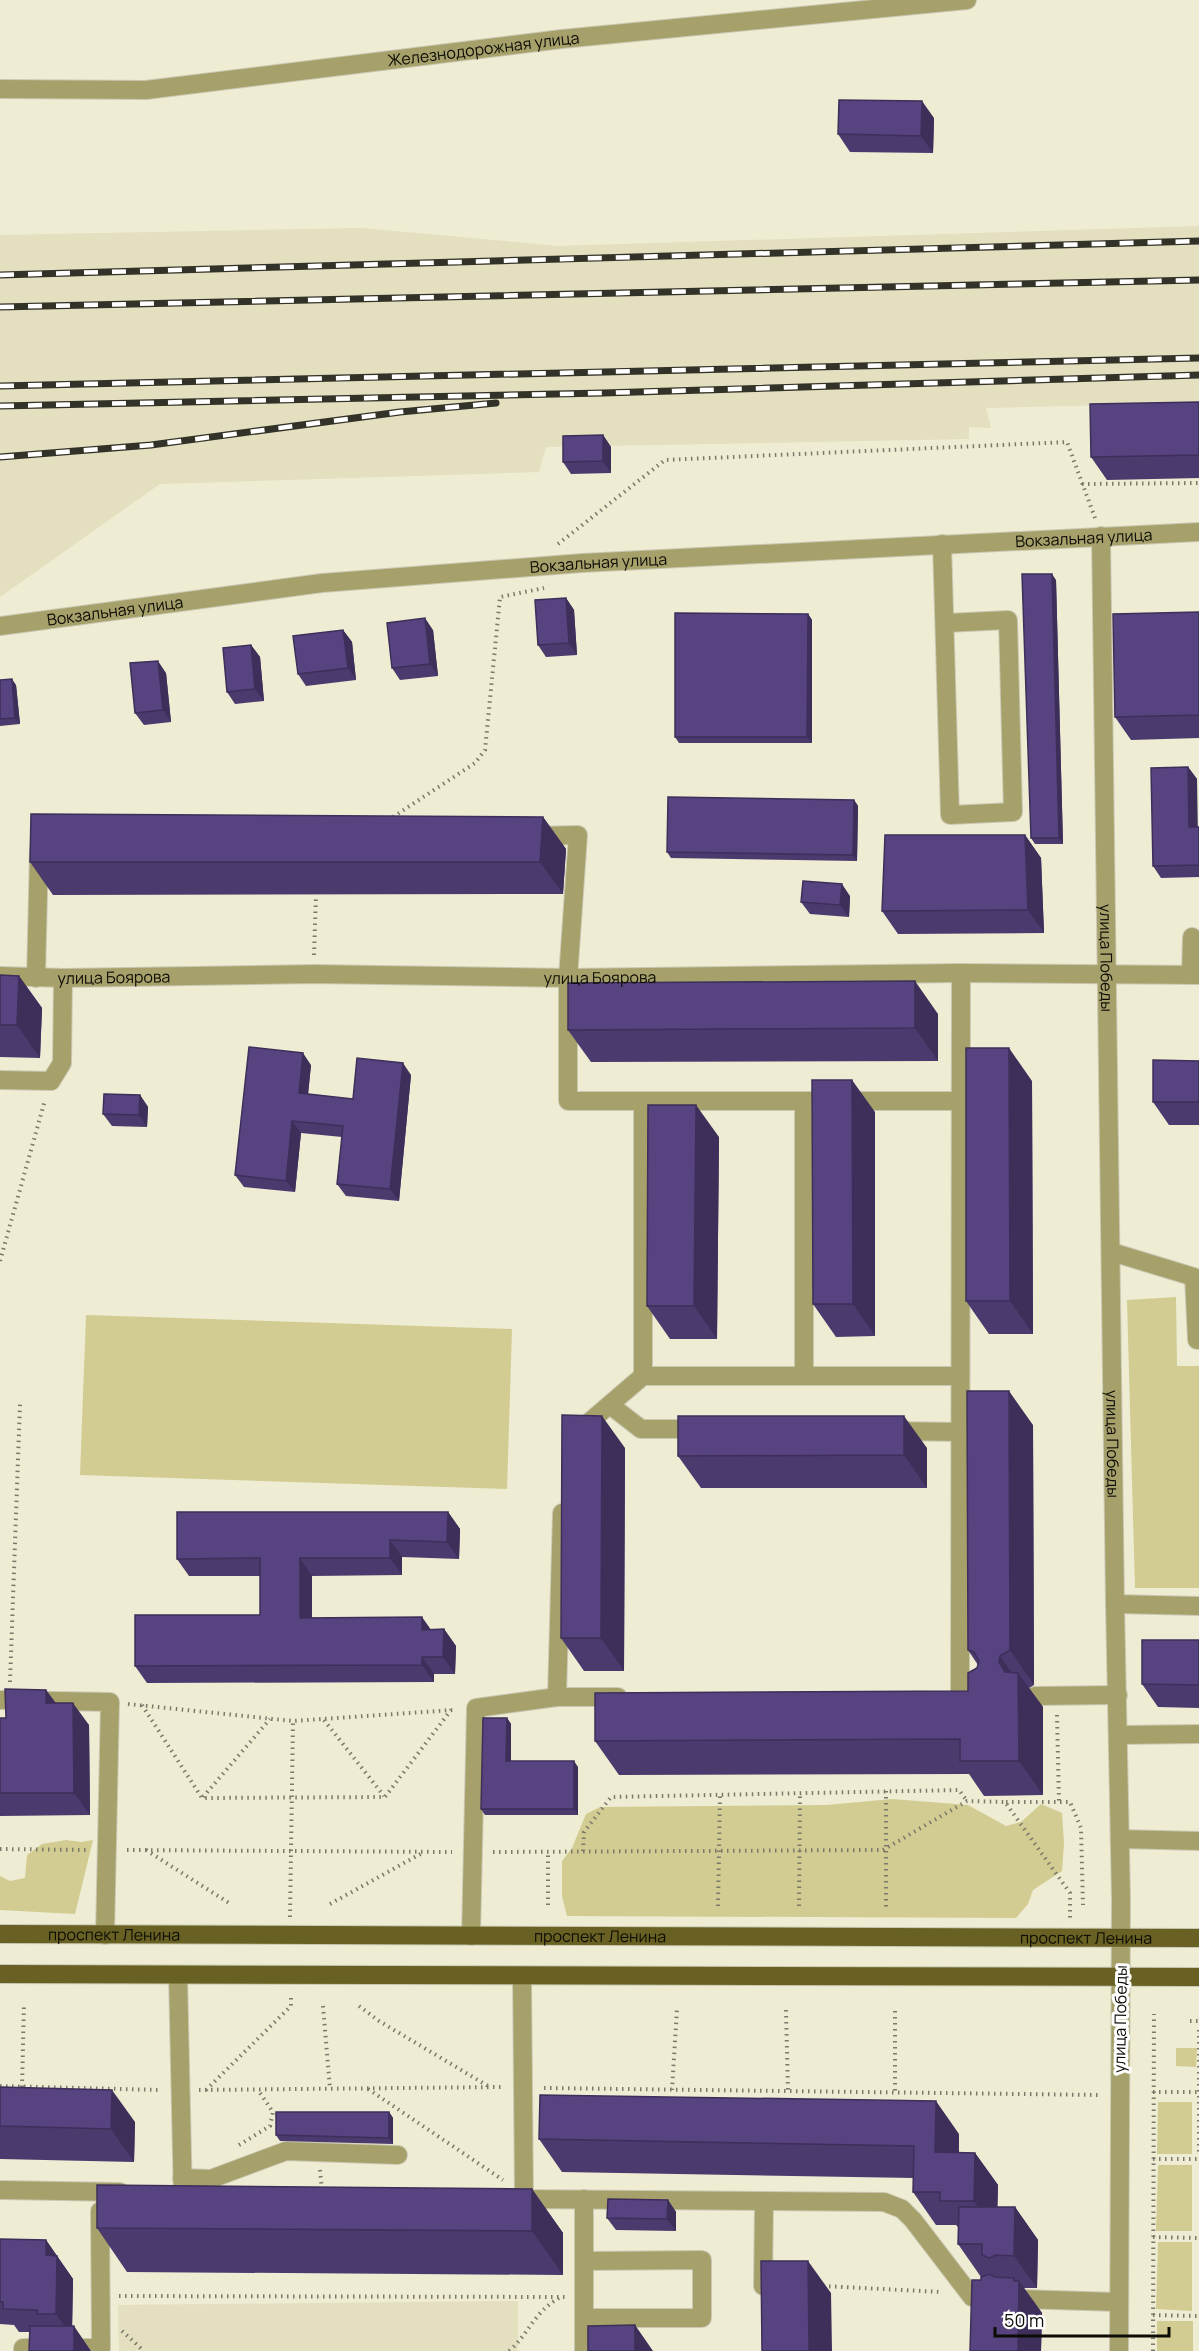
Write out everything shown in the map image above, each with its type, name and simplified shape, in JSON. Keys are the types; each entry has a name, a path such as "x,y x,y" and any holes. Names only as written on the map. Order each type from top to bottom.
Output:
{"main road":[{"name":"проспект Ленина","path":"0,1934 1199,1938"},
{"path":"0,1974 1199,1977"}],"street":[{"name":"Железнодорожная улица","path":"0,89 146,90 562,39 967,0"},
{"name":"Вокзальная улица","path":"0,626 322,583 582,563 1199,532"},
{"name":"улица Победы","path":"1101,536 1115,1604 1119,1735 1121,1937 1119,2351"},
{"path":"942,544 950,814 1013,812 1008,620 946,623"},
{"path":"36,978 40,833"},
{"path":"519,836 578,835 568,978 568,1101 961,1101"},
{"path":"1192,937 1195,975"},
{"path":"961,973 961,1432 954,1696 981,1696"},
{"name":"улица Боярова","path":"0,976 63,978 314,974 568,978 961,973 1195,975"},
{"path":"0,1080 51,1081 62,1063 63,978"},
{"path":"643,1101 643,1376"},
{"path":"804,1101 804,1376"},
{"path":"1112,1252 1194,1277 1197,1340 1199,1340"},
{"path":"564,1445 643,1376 960,1376"},
{"path":"610,1405 642,1429 724,1430"},
{"path":"878,1431 961,1432"},
{"path":"557,1696 563,1493"},
{"path":"1115,1604 1199,1606"},
{"path":"1034,1696 1118,1695"},
{"path":"471,1936 476,1708 557,1696 640,1696"},
{"path":"5,1700 110,1702 105,1935"},
{"path":"1119,1735 1199,1734"},
{"path":"1120,1839 1199,1841"},
{"path":"178,1975 183,2200"},
{"path":"522,1976 524,2199"},
{"path":"182,2178 211,2179 286,2151 398,2155"},
{"path":"0,2190 139,2192"},
{"path":"23,2351 23,2348 101,2348 100,2191"},
{"path":"161,2196 183,2200 204,2200"},
{"path":"500,2199 884,2202 902,2209 971,2295 971,2319"},
{"path":"584,2199 584,2351"},
{"path":"762,2306 764,2201"},
{"path":"584,2261 702,2260 702,2318 584,2318"},
{"path":"971,2295 1012,2299 1118,2302"}],"path":[{"path":"1082,484 1199,483"},
{"path":"314,974 316,895"},
{"path":"0,1261 51,1081"},
{"path":"5,1700 20,1404"},
{"path":"1057,1696 1059,1802"},
{"path":"110,1702 293,1721 476,1708"},
{"path":"142,1706 202,1798"},
{"path":"385,1797 451,1710"},
{"path":"202,1798 270,1719"},
{"path":"324,1719 385,1797"},
{"path":"290,1924 293,1721"},
{"path":"584,1851 584,1832 611,1797 959,1790 967,1801"},
{"path":"886,1791 886,1907"},
{"path":"799,1906 800,1793"},
{"path":"718,1906 720,1795"},
{"path":"202,1798 385,1797"},
{"path":"0,1849 473,1852 886,1848 967,1801 1070,1802 1081,1828 1083,1905"},
{"path":"1005,1802 1070,1893 1070,1921"},
{"path":"146,1850 229,1904"},
{"path":"548,1851 548,1905"},
{"path":"330,1904 425,1852"},
{"path":"22,2086 24,2003"},
{"path":"206,2091 291,2006"},
{"path":"323,2006 330,2089"},
{"path":"359,2006 379,2021 490,2087"},
{"path":"672,2090 677,2009"},
{"path":"786,2010 788,2091"},
{"path":"894,2011 895,2092"},
{"path":"1153,2351 1154,2014"},
{"path":"1190,2021 1199,2021"},
{"path":"1153,2159 1199,2158 1199,2030"},
{"path":"0,2086 206,2091 490,2087 1119,2096"},
{"path":"367,2089 504,2181 524,2199"},
{"path":"258,2090 273,2112"},
{"path":"1154,2092 1199,2092"},
{"path":"319,2152 322,2199"},
{"path":"1153,2237 1199,2238"},
{"path":"820,2286 971,2295"},
{"path":"100,2295 584,2297"},
{"path":"509,2351 519,2343 534,2319 561,2297"},
{"path":"1153,2315 1199,2316"}],"shaded area":[{"path":"1199,226 1199,478 1107,480 1106,427 1110,405 986,408 991,428 969,427 969,439 546,447 539,472 160,484 0,597 0,235 361,228 558,246"},
{"path":"1176,1297 1177,1366 1199,1366 1199,1588 1135,1588 1127,1300"},
{"path":"86,1315 512,1329 507,1489 80,1475"},
{"path":"892,1799 968,1805 1006,1826 1021,1822 1041,1804 1062,1813 1064,1843 1062,1871 1033,1890 1028,1904 1016,1918 567,1916 562,1896 562,1861 572,1848 586,1814 600,1807 827,1805"},
{"path":"66,1840 81,1842 93,1840 75,1914 0,1910 0,1876 10,1881 25,1878 27,1855 42,1844"},
{"path":"1176,2048 1197,2048 1196,2067 1176,2066"},
{"path":"1158,2102 1192,2102 1192,2154 1157,2154"},
{"path":"1158,2165 1192,2165 1192,2231 1156,2231"},
{"path":"1158,2242 1192,2242 1192,2311 1156,2309"},
{"path":"518,2301 518,2351 119,2351 118,2305"},
{"path":"1157,2321 1193,2321 1193,2351 1157,2351"}],"building":[{"path":"839,100 922,101 921,136 838,134"},
{"path":"1199,402 1199,455 1091,457 1090,404"},
{"path":"603,435 603,461 563,462 563,436"},
{"path":"1022,574 1052,574 1059,838 1031,838"},
{"path":"566,598 569,643 538,645 535,600"},
{"path":"1199,612 1199,715 1115,717 1113,614"},
{"path":"675,613 808,614 807,737 675,737"},
{"path":"425,618 430,664 392,668 387,623"},
{"path":"343,630 348,668 298,674 293,636"},
{"path":"251,645 255,689 227,692 223,648"},
{"path":"158,661 163,710 135,713 130,663"},
{"path":"12,679 15,718 0,719 0,680"},
{"path":"1188,767 1189,827 1199,827 1199,865 1153,866 1151,768"},
{"path":"668,797 854,800 853,855 667,852"},
{"path":"31,814 543,817 540,862 30,862"},
{"path":"885,835 1025,835 1028,910 882,911"},
{"path":"803,881 842,884 840,905 801,902"},
{"path":"0,975 19,976 17,1025 0,1025"},
{"path":"915,981 915,1028 568,1030 568,983"},
{"path":"249,1047 303,1053 299,1093 353,1099 357,1058 403,1063 390,1189 337,1184 343,1126 292,1121 286,1181 235,1175"},
{"path":"966,1048 1009,1048 1010,1301 966,1301"},
{"path":"1153,1060 1199,1061 1199,1102 1153,1102"},
{"path":"812,1080 852,1080 853,1304 813,1304"},
{"path":"104,1094 140,1095 139,1115 103,1114"},
{"path":"648,1105 696,1105 694,1306 647,1306"},
{"path":"967,1391 1009,1391 1010,1650 1000,1656 999,1662 1005,1672 1018,1673 1019,1761 960,1761 960,1739 595,1741 595,1693 968,1691 968,1673 977,1668 979,1661 974,1652 968,1650"},
{"path":"562,1415 602,1416 601,1638 561,1638"},
{"path":"678,1416 904,1416 904,1455 678,1456"},
{"path":"177,1512 448,1512 447,1542 390,1540 390,1558 300,1558 300,1618 422,1617 422,1630 444,1629 443,1657 422,1657 422,1665 135,1666 135,1615 260,1615 260,1558 177,1559"},
{"path":"1142,1640 1199,1640 1199,1685 1142,1684"},
{"path":"5,1689 46,1690 46,1703 73,1703 74,1793 0,1793 0,1718 6,1718"},
{"path":"483,1718 507,1718 506,1761 574,1761 574,1809 481,1809"},
{"path":"0,2087 112,2090 111,2129 0,2126"},
{"path":"540,2095 936,2101 935,2152 975,2153 974,2201 940,2201 940,2192 913,2192 914,2146 539,2139"},
{"path":"276,2112 389,2112 389,2138 276,2135"},
{"path":"97,2185 532,2189 532,2231 97,2228"},
{"path":"608,2199 668,2200 667,2219 607,2218"},
{"path":"959,2207 1015,2207 1014,2256 996,2255 989,2258 982,2255 982,2244 958,2244"},
{"path":"0,2239 46,2240 46,2255 57,2256 56,2314 37,2314 37,2310 3,2309 3,2302 0,2302"},
{"path":"761,2261 808,2261 809,2351 762,2351"},
{"path":"989,2274 1019,2281 1018,2351 970,2351 972,2280 981,2280 981,2277"},
{"path":"635,2325 635,2351 588,2351 588,2326"},
{"path":"30,2326 74,2326 74,2351 29,2351"}],"railway":[{"path":"0,275 1199,241"},
{"path":"0,307 1199,280"},
{"path":"0,386 1199,358"},
{"path":"0,406 603,393 1199,375"},
{"path":"0,457 151,445 400,412 496,403"}]}
